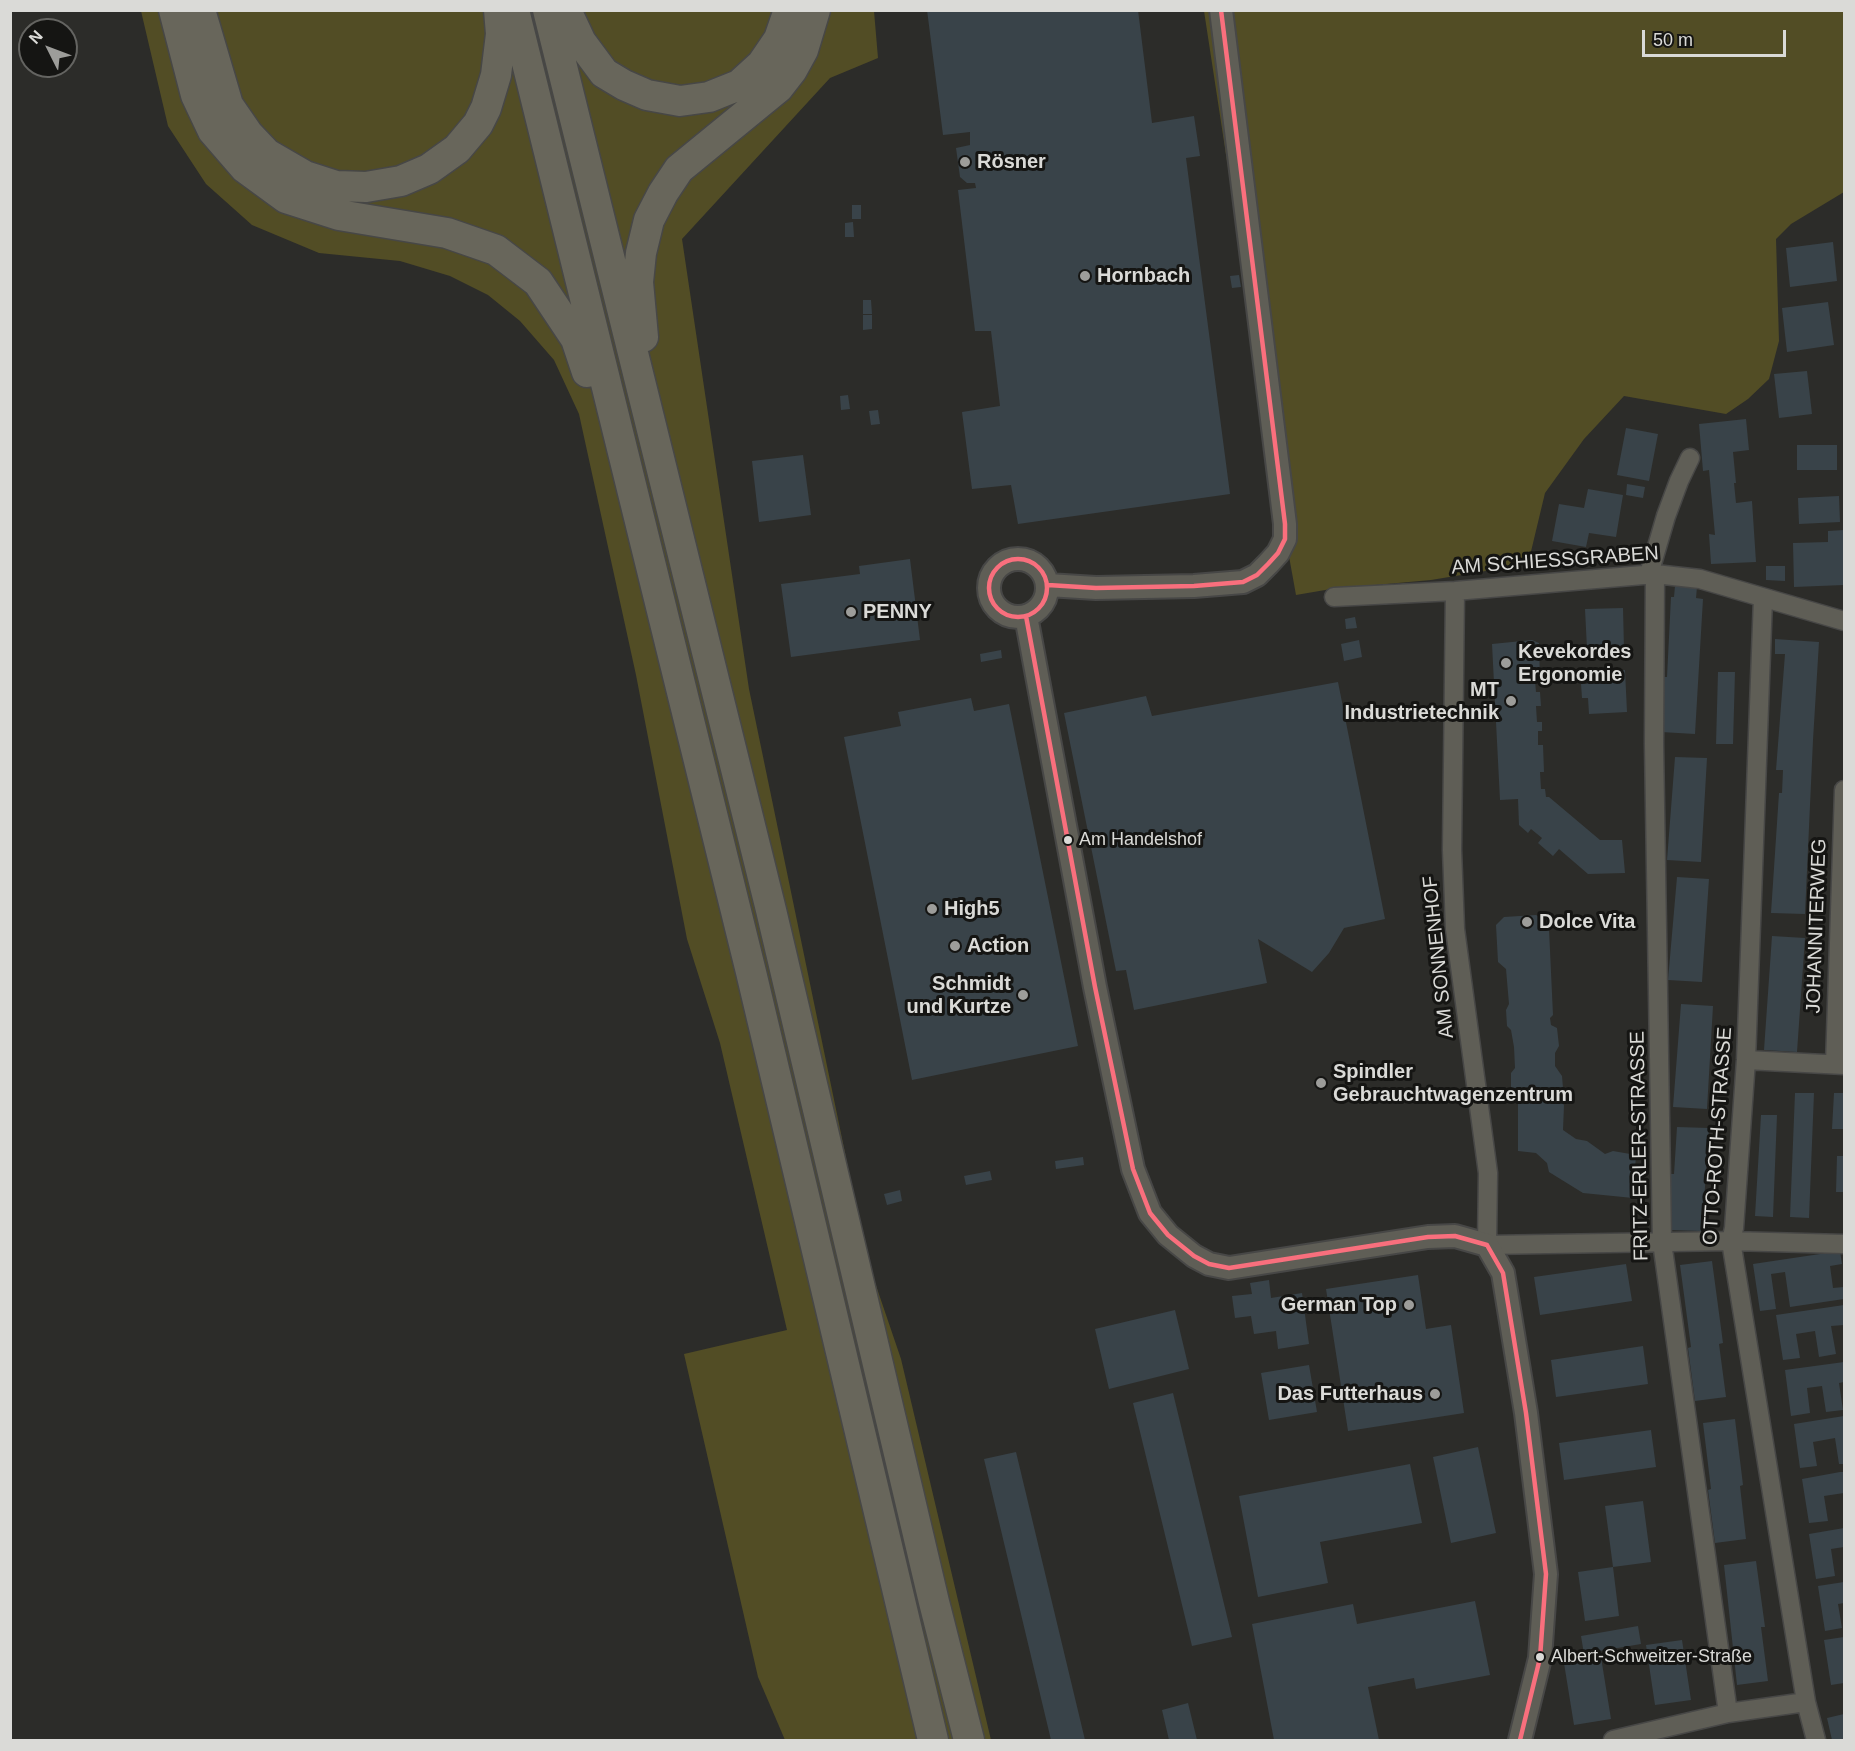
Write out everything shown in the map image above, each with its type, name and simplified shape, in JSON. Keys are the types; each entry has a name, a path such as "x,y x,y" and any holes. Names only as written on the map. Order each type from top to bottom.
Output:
{"highway":[{"path":"174,10 196,95 213,131 245,168 286,198 339,215 447,233 496,250 538,282 576,339 589,381 625,457"},
{"path":"200,10 228,105 248,134 267,154 305,176 336,186 366,188 401,181 429,169 457,149 478,124 486,108 496,75 501,34 499,10"},
{"path":"514,10 754,983 933,1740"},
{"path":"548,10 771,910 934,1602 969,1740"},
{"path":"566,10 581,42 604,73 647,95 680,101 710,97 739,85 768,56 779,39 789,10"},
{"path":"644,403 643,336 638,282 641,253 649,220 679,169 778,88 792,70 803,50 816,10"}],"street":[{"path":"1048,585 1096,588 1194,586 1243,582 1257,575 1268,564 1278,553 1285,539 1286,524 1221,10"},
{"name":"FRITZ-ERLER-STRASSE","path":"1690,458 1666,516 1652,574 1662,1242 1728,1713"},
{"path":"1019,558 1033,562 1043,572 1048,585 1046,599 1038,610 1026,616 1012,617 999,610 991,598 989,584 994,570 1005,561 1019,558"},
{"name":"AM SCHIESSGRABEN","path":"1334,597 1455,591 1652,574 1700,579 1845,621"},
{"name":"AM SONNENHOF","path":"1455,591 1452,850 1455,929 1488,1173 1486,1245"},
{"name":"OTTO-ROTH-STRASSE","path":"1763,598 1746,1060 1734,1227 1731,1241 1806,1702 1816,1740"},
{"path":"1026,616 1095,987 1133,1169 1150,1213 1168,1234 1194,1256 1209,1264 1229,1268 1428,1237 1455,1236 1486,1245 1731,1241 1845,1244"},
{"name":"JOHANNITERWEG","path":"1840,1064 1845,790"},
{"path":"1746,1060 1840,1064"},
{"path":"1486,1245 1503,1273 1526,1413 1546,1574 1540,1658 1520,1740"},
{"path":"1613,1740 1728,1713 1806,1702"}],"shaded area":[{"path":"141,11 874,11 878,58 830,78 682,239 749,689 867,1259 901,1359 991,1740 785,1740 758,1677 684,1354 787,1330 720,1043 687,939 636,675 579,414 554,360 520,321 488,295 450,276 400,261 319,253 252,225 206,184 168,126"},
{"path":"1204,11 1844,11 1844,192 1791,224 1776,239 1779,341 1769,379 1748,399 1726,414 1624,396 1584,439 1545,493 1528,564 1431,580 1331,589 1296,595 1279,501"}],"building":[{"name":"Hornbach","path":"927,10 1138,10 1152,123 1194,116 1200,156 1186,158 1230,494 1018,524 1011,485 972,489 962,412 1000,406 991,331 975,331 958,190 976,188 975,183 967,183 960,177 956,148 970,145 970,132 943,135"},
{"path":"852,205 861,205 861,219 852,219"},
{"path":"853,222 854,237 845,237 845,223"},
{"path":"1833,242 1837,281 1790,287 1786,248"},
{"path":"1239,275 1241,287 1232,288 1230,276"},
{"path":"863,300 871,300 872,314 863,314"},
{"path":"1828,302 1834,345 1787,352 1782,308"},
{"path":"863,315 872,315 872,329 863,330"},
{"path":"1807,371 1812,414 1779,418 1774,374"},
{"path":"848,395 850,409 841,410 840,396"},
{"path":"878,410 880,424 871,425 869,411"},
{"path":"1746,419 1749,450 1733,452 1736,483 1734,483 1736,503 1752,501 1756,562 1711,564 1709,534 1715,535 1709,470 1703,471 1699,424"},
{"path":"1626,428 1658,434 1649,481 1617,475"},
{"path":"1797,445 1837,445 1837,470 1797,470"},
{"path":"803,455 811,515 759,522 752,461"},
{"path":"1627,484 1645,487 1643,498 1626,495"},
{"path":"1588,489 1623,495 1616,537 1589,533 1586,547 1552,541 1559,504 1584,508"},
{"path":"1839,496 1840,522 1799,524 1798,498"},
{"path":"1844,530 1844,585 1794,587 1793,543 1828,542 1828,531"},
{"name":"PENNY","path":"910,559 920,640 791,657 781,584 860,574 859,566"},
{"path":"1766,566 1785,566 1785,581 1766,580"},
{"path":"1675,586 1697,587 1696,598 1703,599 1695,734 1661,732 1664,677 1667,677 1671,597 1674,597"},
{"path":"1623,608 1624,648 1587,649 1585,609"},
{"path":"1355,617 1357,628 1346,629 1345,619"},
{"path":"1775,639 1819,642 1805,914 1771,913 1779,793 1782,793 1783,770 1776,770 1785,654 1775,654"},
{"path":"1359,640 1362,657 1344,661 1341,644"},
{"path":"1532,640 1539,643 1540,680 1535,680 1536,692 1540,692 1541,706 1536,706 1537,722 1542,722 1542,731 1538,731 1538,745 1543,745 1544,772 1540,772 1541,789 1545,789 1546,797 1549,797 1600,840 1622,840 1625,873 1588,874 1559,849 1553,856 1538,843 1542,838 1531,829 1528,833 1519,825 1518,799 1500,800 1492,644"},
{"path":"1001,650 1002,658 981,662 980,654"},
{"path":"1625,670 1627,712 1589,714 1588,698 1582,698 1581,684 1587,684 1586,672"},
{"path":"1718,672 1735,672 1733,744 1716,744"},
{"path":"1338,682 1385,919 1344,928 1329,953 1312,972 1258,939 1267,983 1134,1010 1126,970 1116,971 1064,713 1146,696 1152,716"},
{"path":"971,698 974,711 1009,704 1078,1046 912,1080 844,737 901,726 898,712"},
{"path":"1675,757 1707,758 1701,862 1667,860"},
{"path":"1677,877 1709,879 1702,982 1668,980"},
{"path":"1536,915 1546,921 1549,929 1553,1015 1550,1018 1551,1025 1557,1028 1559,1046 1555,1053 1555,1066 1562,1076 1563,1088 1559,1098 1564,1105 1563,1130 1576,1139 1587,1141 1605,1154 1613,1151 1636,1155 1633,1198 1583,1193 1549,1172 1547,1163 1536,1153 1518,1151 1518,1104 1511,1097 1511,1073 1515,1068 1514,1047 1511,1030 1507,1026 1506,1010 1509,1004 1506,969 1498,962 1496,925 1504,917"},
{"path":"1772,936 1805,938 1797,1052 1764,1050"},
{"path":"1681,1004 1713,1006 1707,1109 1673,1107"},
{"path":"1795,1093 1814,1093 1809,1218 1790,1217"},
{"path":"1834,1093 1844,1093 1844,1129 1832,1129"},
{"path":"1761,1115 1777,1115 1773,1217 1755,1216"},
{"path":"1677,1127 1709,1128 1702,1231 1669,1230 1671,1174 1674,1174"},
{"path":"1837,1156 1844,1156 1844,1192 1836,1192"},
{"path":"1083,1157 1084,1165 1056,1169 1055,1161"},
{"path":"990,1171 992,1180 966,1185 964,1176"},
{"path":"900,1190 902,1201 887,1205 884,1194"},
{"path":"1840,1251 1842,1264 1830,1266 1833,1288 1844,1287 1844,1299 1790,1307 1785,1272 1771,1274 1776,1309 1760,1311 1753,1264"},
{"path":"1712,1261 1723,1343 1719,1344 1726,1397 1695,1401 1688,1348 1691,1347 1680,1265"},
{"path":"1626,1264 1632,1301 1540,1315 1534,1277"},
{"path":"1418,1275 1426,1329 1451,1325 1464,1413 1348,1431 1326,1289"},
{"path":"1269,1280 1271,1298 1302,1293 1309,1344 1278,1349 1276,1331 1254,1334 1251,1316 1235,1318 1232,1296 1252,1294 1250,1283"},
{"path":"1844,1305 1844,1325 1831,1326 1836,1354 1819,1357 1815,1331 1796,1334 1800,1358 1783,1360 1776,1315"},
{"path":"1175,1310 1189,1369 1109,1389 1095,1329"},
{"path":"1643,1346 1648,1384 1556,1397 1551,1360"},
{"path":"1844,1362 1844,1382 1839,1383 1843,1410 1826,1412 1822,1386 1807,1388 1810,1413 1791,1416 1785,1370"},
{"path":"1309,1365 1317,1412 1269,1420 1261,1373"},
{"path":"1173,1393 1232,1637 1192,1646 1133,1403"},
{"path":"1844,1416 1844,1464 1839,1464 1835,1438 1813,1442 1817,1466 1800,1468 1794,1424"},
{"path":"1735,1419 1743,1485 1740,1486 1746,1539 1715,1543 1703,1423"},
{"path":"1651,1430 1656,1467 1564,1480 1559,1443"},
{"path":"1478,1447 1496,1533 1451,1543 1433,1457"},
{"path":"1016,1452 1085,1740 1051,1740 984,1459"},
{"path":"1410,1464 1422,1523 1320,1542 1328,1583 1258,1597 1239,1496"},
{"path":"1844,1472 1844,1493 1824,1496 1828,1521 1809,1523 1802,1479"},
{"path":"1643,1501 1651,1562 1613,1567 1605,1506"},
{"path":"1844,1528 1844,1547 1831,1549 1835,1576 1816,1579 1809,1534"},
{"path":"1756,1561 1765,1627 1761,1627 1768,1681 1737,1685 1724,1565"},
{"path":"1613,1567 1619,1616 1585,1621 1578,1572"},
{"path":"1844,1582 1844,1603 1838,1604 1842,1628 1825,1631 1818,1586"},
{"path":"1475,1601 1490,1675 1416,1689 1414,1678 1368,1687 1379,1740 1274,1740 1252,1624 1353,1604 1357,1624"},
{"path":"1638,1626 1641,1644 1600,1651 1611,1719 1574,1725 1563,1657 1584,1654 1581,1636"},
{"path":"1844,1637 1844,1683 1831,1685 1824,1640"},
{"path":"1682,1640 1691,1700 1655,1705 1646,1645"},
{"path":"1188,1703 1197,1740 1169,1740 1162,1710"},
{"path":"1844,1714 1844,1740 1832,1740 1827,1718"}],"transit line":[{"path":"1048,585 1096,588 1194,586 1243,582 1257,575 1268,564 1278,553 1285,539 1285,524 1221,10"},
{"path":"1012,559 1024,559 1039,567 1047,582 1047,588 1047,594 1039,609 1024,617 1012,617 997,609 989,594 989,582 997,567 1012,559"},
{"path":"1026,616 1095,987 1133,1169 1150,1213 1168,1235 1194,1256 1209,1264 1229,1268 1428,1237 1455,1236 1487,1245"},
{"path":"1487,1245 1503,1273 1526,1413 1546,1574 1540,1658 1520,1740"}],"place":[{"name":"Rösner","path":"965,162"},
{"name":"Hornbach","path":"1085,276"},
{"name":"PENNY","path":"851,612"},
{"name":"Kevekordes Ergonomie","path":"1506,663"},
{"name":"MT Industrietechnik","path":"1511,701"},
{"name":"Am Handelshof","path":"1068,840"},
{"name":"High5","path":"932,909"},
{"name":"Dolce Vita","path":"1527,922"},
{"name":"Action","path":"955,946"},
{"name":"Schmidt und Kurtze","path":"1023,995"},
{"name":"Spindler Gebrauchtwagenzentrum","path":"1321,1083"},
{"name":"German Top","path":"1409,1305"},
{"name":"Das Futterhaus","path":"1435,1394"},
{"name":"Albert-Schweitzer-Straße","path":"1540,1657"}]}
